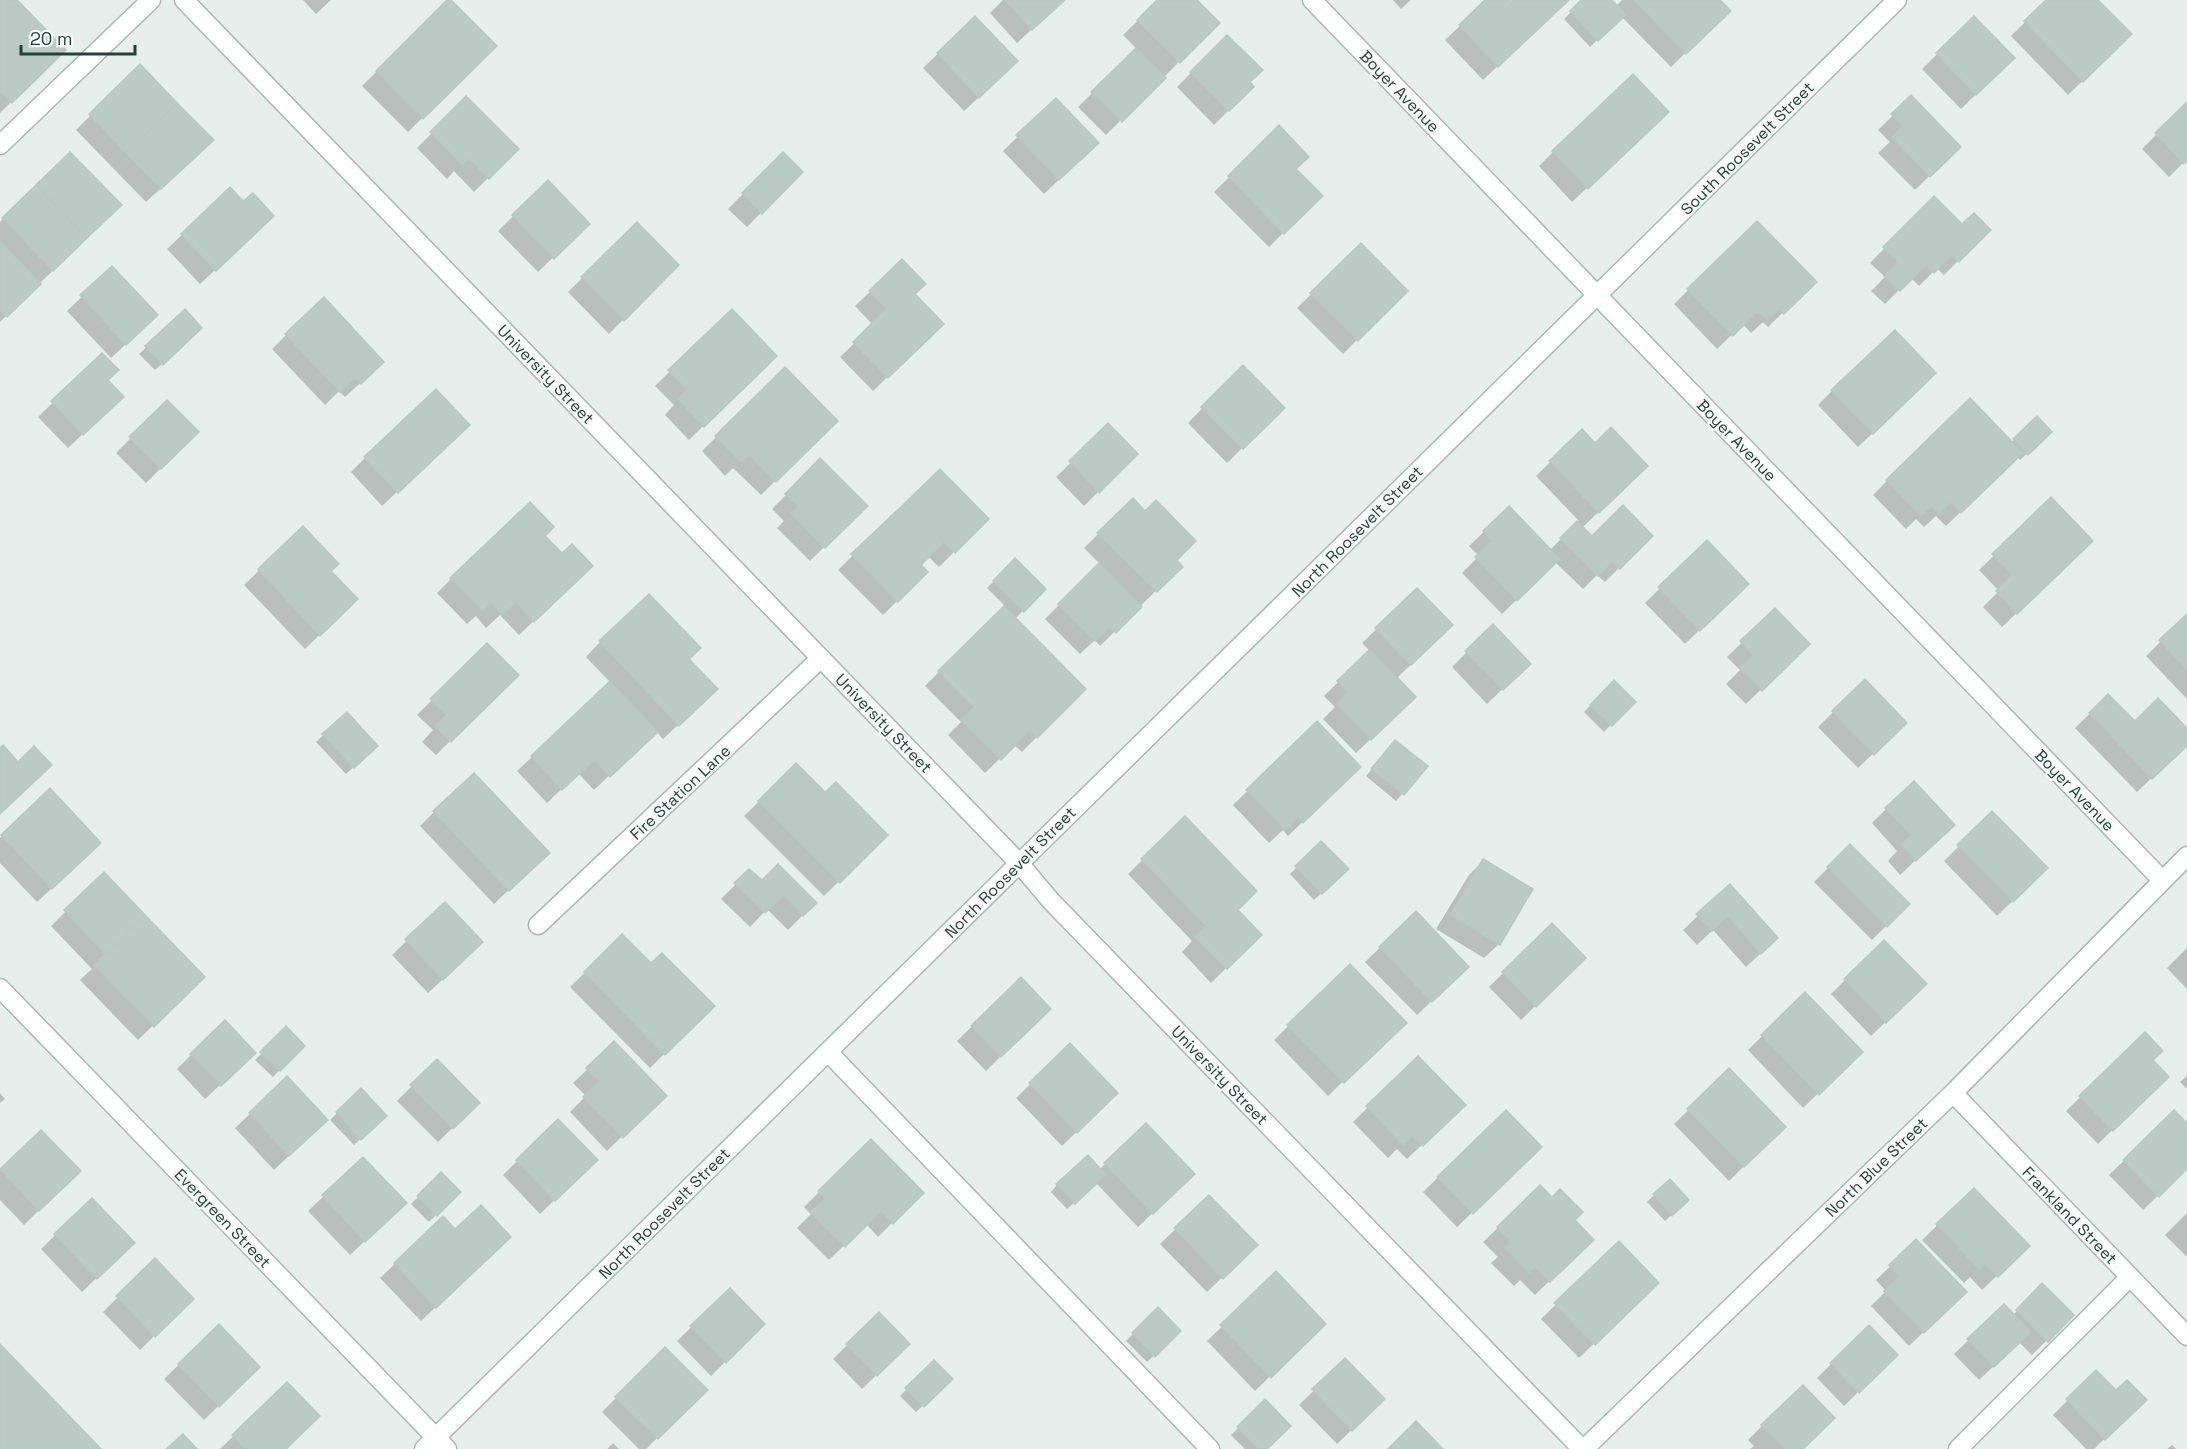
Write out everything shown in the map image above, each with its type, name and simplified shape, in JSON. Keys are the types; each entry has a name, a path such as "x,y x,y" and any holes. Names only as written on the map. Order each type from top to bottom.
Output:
{"street":[{"path":"0,145 151,0"},
{"name":"University Street","path":"184,0 1583,1449"},
{"name":"Boyer Avenue","path":"1312,0 2162,880"},
{"name":"South Roosevelt Street","path":"1597,295 1897,0"},
{"name":"North Roosevelt Street","path":"435,1445 828,1052 1597,295"},
{"name":"Fire Station Lane","path":"538,925 821,658"},
{"name":"North Blue Street","path":"1583,1449 1953,1093 2187,856"},
{"name":"Evergreen Street","path":"0,988 435,1445"},
{"path":"828,1052 1210,1449"},
{"name":"Frankland Street","path":"1953,1093 2187,1336"},
{"path":"1958,1449 2130,1277"}],"building":[{"path":"0,0 17,0 66,50 12,103 0,91"},
{"path":"447,0 451,0 497,46 423,119 376,71"},
{"path":"1005,0 1065,0 1032,30"},
{"path":"1157,0 1197,0 1220,23 1180,63 1137,20"},
{"path":"1485,0 1510,0 1511,2 1513,0 1569,0 1498,67 1459,25"},
{"path":"1581,0 1612,0 1626,15 1598,41 1570,11"},
{"path":"1634,0 1720,0 1731,11 1686,54"},
{"path":"2046,0 2098,0 2132,34 2083,82 2024,21"},
{"path":"975,16 1018,61 979,98 937,53"},
{"path":"1974,16 2015,58 1976,95 1936,53"},
{"path":"1227,35 1263,70 1250,82 1254,87 1229,111 1190,72"},
{"path":"1136,48 1166,78 1122,122 1091,92"},
{"path":"140,64 177,103 126,153 89,114"},
{"path":"1633,74 1669,112 1588,189 1552,151"},
{"path":"1911,95 1961,147 1930,177 1892,137 1903,126 1891,114"},
{"path":"466,96 519,149 489,179 469,158 462,165 430,132"},
{"path":"1056,98 1099,143 1059,180 1016,135"},
{"path":"2187,102 2187,161 2184,164 2155,133"},
{"path":"177,103 214,140 161,189 126,153"},
{"path":"1279,125 1309,157 1296,169 1323,196 1284,234 1228,176"},
{"path":"70,152 122,205 87,238 36,185"},
{"path":"783,152 803,172 762,214 742,193"},
{"path":"548,180 590,224 554,259 512,215"},
{"path":"36,185 87,238 53,271 2,218"},
{"path":"230,187 243,201 253,193 274,216 216,271 181,234"},
{"path":"1934,196 1962,224 1974,213 1991,230 1959,262 1952,255 1934,273 1926,265 1900,291 1884,276 1898,262 1883,247"},
{"path":"1757,221 1817,282 1784,314 1779,309 1767,320 1758,311 1733,336 1687,289"},
{"path":"637,222 679,265 624,321 581,277"},
{"path":"0,241 41,284 7,317 0,310"},
{"path":"1361,243 1408,291 1358,341 1310,293"},
{"path":"902,259 926,284 915,294 944,324 888,378 853,342 886,309 869,291"},
{"path":"112,266 158,315 126,345 80,295"},
{"path":"324,297 384,362 361,384 355,378 340,392 285,334"},
{"path":"185,309 202,328 163,365 145,346"},
{"path":"732,309 777,356 704,427 678,399 687,390 668,370"},
{"path":"1895,330 1936,373 1873,434 1831,390"},
{"path":"102,353 119,370 108,380 124,397 83,435 51,401"},
{"path":"1243,365 1285,408 1243,449 1201,407"},
{"path":"785,367 838,421 776,482 749,455 741,462 715,436"},
{"path":"436,389 470,425 398,493 364,457"},
{"path":"1970,398 2023,453 1961,513 1951,502 1939,514 1931,506 1921,516 1886,480"},
{"path":"167,400 199,432 161,469 129,437"},
{"path":"2037,416 2052,432 2028,455 2013,439"},
{"path":"1108,423 1138,454 1099,493 1069,461"},
{"path":"1611,427 1648,466 1599,513 1549,461 1582,429 1595,443"},
{"path":"820,458 868,506 825,548 790,513 798,506 785,494"},
{"path":"940,469 989,519 955,553 905,503"},
{"path":"2051,497 2093,541 2017,614 1996,591 2012,575 1992,554"},
{"path":"1133,498 1145,511 1156,500 1196,541 1177,560 1183,567 1157,592 1097,533"},
{"path":"530,502 554,527 545,536 562,553 572,544 593,566 534,622 516,602 502,615 491,603 482,611 450,578"},
{"path":"905,503 944,542 921,565 928,572 898,602 851,554"},
{"path":"1623,505 1653,536 1620,569 1612,562 1598,576 1560,538 1577,521 1592,536"},
{"path":"1509,506 1560,559 1517,601 1475,557 1492,541 1483,531"},
{"path":"303,526 339,564 331,571 358,599 320,636 258,569"},
{"path":"1707,540 1749,584 1700,631 1658,587"},
{"path":"1015,558 1046,589 1024,612 993,581"},
{"path":"1099,563 1142,607 1116,633 1110,627 1095,641 1058,604"},
{"path":"1417,588 1453,625 1411,665 1375,628"},
{"path":"649,594 701,648 689,659 718,689 679,726 599,641"},
{"path":"1004,606 1086,689 1037,738 1029,731 1001,760 961,720 974,707 938,671"},
{"path":"1775,608 1810,644 1762,691 1740,668 1753,655 1740,641"},
{"path":"2187,614 2187,670 2159,640"},
{"path":"1493,624 1531,664 1503,690 1465,651"},
{"path":"487,643 519,675 451,742 435,726 446,715 430,699"},
{"path":"1370,649 1416,697 1371,740 1336,704 1348,692 1337,681"},
{"path":"1865,679 1907,723 1874,755 1832,711"},
{"path":"1614,680 1636,702 1612,726 1590,705"},
{"path":"610,681 658,732 610,777 594,760 562,790 531,756"},
{"path":"2108,694 2135,721 2158,698 2187,728 2187,746 2152,779 2089,713"},
{"path":"347,712 378,746 354,768 322,734"},
{"path":"1317,721 1361,767 1303,823 1298,817 1285,830 1246,790"},
{"path":"1395,740 1428,766 1404,795 1371,769"},
{"path":"3,745 18,762 34,746 52,765 0,814 0,748"},
{"path":"796,763 825,792 836,782 888,835 840,883 758,801"},
{"path":"474,773 550,853 509,891 433,811"},
{"path":"1914,781 1955,825 1916,861 1901,845 1911,835 1885,808"},
{"path":"50,788 101,843 52,889 1,835"},
{"path":"1992,811 2048,868 2013,902 1957,845"},
{"path":"1185,816 1257,891 1238,910 1262,935 1227,969 1195,937 1206,926 1141,859"},
{"path":"1321,841 1349,869 1322,894 1295,866"},
{"path":"1850,844 1910,904 1887,927 1827,867"},
{"path":"1483,859 1533,889 1500,945 1450,915"},
{"path":"778,864 817,903 803,916 783,896 765,913 734,883 749,869 762,880"},
{"path":"104,872 145,915 105,954 64,910"},
{"path":"1730,884 1778,938 1761,954 1728,916 1712,931 1696,914"},
{"path":"445,902 483,942 443,980 405,939"},
{"path":"1416,911 1469,967 1432,1002 1379,947"},
{"path":"145,915 205,977 154,1027 94,965"},
{"path":"1552,923 1586,958 1536,1007 1502,972"},
{"path":"622,934 651,963 662,953 715,1006 665,1055 584,972"},
{"path":"1884,940 1927,984 1886,1023 1844,979"},
{"path":"1350,964 1407,1023 1344,1083 1287,1025"},
{"path":"1021,977 1051,1009 1001,1057 971,1026"},
{"path":"1805,992 1863,1052 1819,1095 1761,1035"},
{"path":"225,1020 256,1053 221,1086 190,1054"},
{"path":"286,1026 305,1046 280,1071 260,1052"},
{"path":"2145,1032 2163,1051 2153,1060 2169,1077 2113,1131 2079,1096"},
{"path":"614,1041 667,1096 623,1138 583,1097 599,1081 586,1068"},
{"path":"1070,1043 1118,1093 1077,1133 1029,1083"},
{"path":"1418,1056 1466,1105 1423,1146 1413,1136 1403,1145 1366,1106"},
{"path":"437,1059 480,1103 453,1129 410,1085"},
{"path":"1729,1068 1786,1127 1744,1167 1687,1109"},
{"path":"287,1076 328,1120 289,1156 249,1113"},
{"path":"361,1088 387,1116 361,1140 336,1112"},
{"path":"1506,1110 1542,1147 1473,1214 1437,1177"},
{"path":"2174,1110 2187,1123 2187,1169 2159,1197 2123,1160"},
{"path":"558,1119 598,1160 555,1201 516,1160"},
{"path":"1146,1123 1195,1174 1153,1214 1104,1163"},
{"path":"41,1130 81,1171 39,1211 0,1169"},
{"path":"871,1139 924,1193 893,1224 881,1211 845,1247 810,1212 825,1199 818,1191"},
{"path":"1088,1155 1106,1175 1075,1204 1056,1184"},
{"path":"363,1157 407,1203 365,1242 322,1195"},
{"path":"441,1172 461,1192 437,1216 417,1196"},
{"path":"1670,1179 1689,1200 1672,1216 1653,1194"},
{"path":"1540,1185 1552,1197 1560,1189 1583,1212 1575,1220 1594,1240 1550,1282 1535,1267 1529,1273 1505,1248 1511,1242 1497,1227"},
{"path":"1974,1188 2030,1246 1998,1277 1985,1264 1980,1270 1936,1224"},
{"path":"1209,1195 1258,1245 1223,1279 1174,1228"},
{"path":"92,1198 135,1243 97,1279 54,1234"},
{"path":"481,1205 511,1237 436,1308 394,1263 443,1216 455,1229"},
{"path":"1916,1239 1967,1292 1924,1333 1884,1291 1900,1276 1889,1265"},
{"path":"1619,1241 1659,1283 1595,1345 1554,1303"},
{"path":"155,1258 194,1299 155,1337 116,1296"},
{"path":"1276,1271 1326,1324 1271,1378 1220,1325"},
{"path":"2042,1283 2074,1315 2048,1342 2016,1310"},
{"path":"730,1288 765,1324 726,1363 690,1326"},
{"path":"2004,1304 2031,1332 1994,1367 1967,1339"},
{"path":"1158,1307 1181,1331 1155,1357 1132,1333"},
{"path":"879,1312 910,1344 877,1376 846,1344"},
{"path":"219,1324 260,1367 219,1407 178,1364"},
{"path":"1869,1325 1898,1355 1859,1393 1830,1363"},
{"path":"0,1344 101,1449 0,1449"},
{"path":"665,1347 708,1390 658,1439 615,1397"},
{"path":"1345,1358 1385,1399 1352,1431 1312,1389"},
{"path":"934,1360 953,1379 924,1407 905,1388"},
{"path":"2096,1370 2116,1390 2127,1380 2147,1400 2105,1440 2066,1399"},
{"path":"287,1382 320,1416 286,1449 245,1449 232,1435"},
{"path":"1803,1385 1835,1418 1803,1449 1785,1449 1761,1425"},
{"path":"1265,1399 1291,1426 1267,1449 1259,1449 1237,1427"},
{"path":"1416,1421 1443,1449 1388,1449"},
{"path":"183,1434 197,1449 166,1449"}]}
